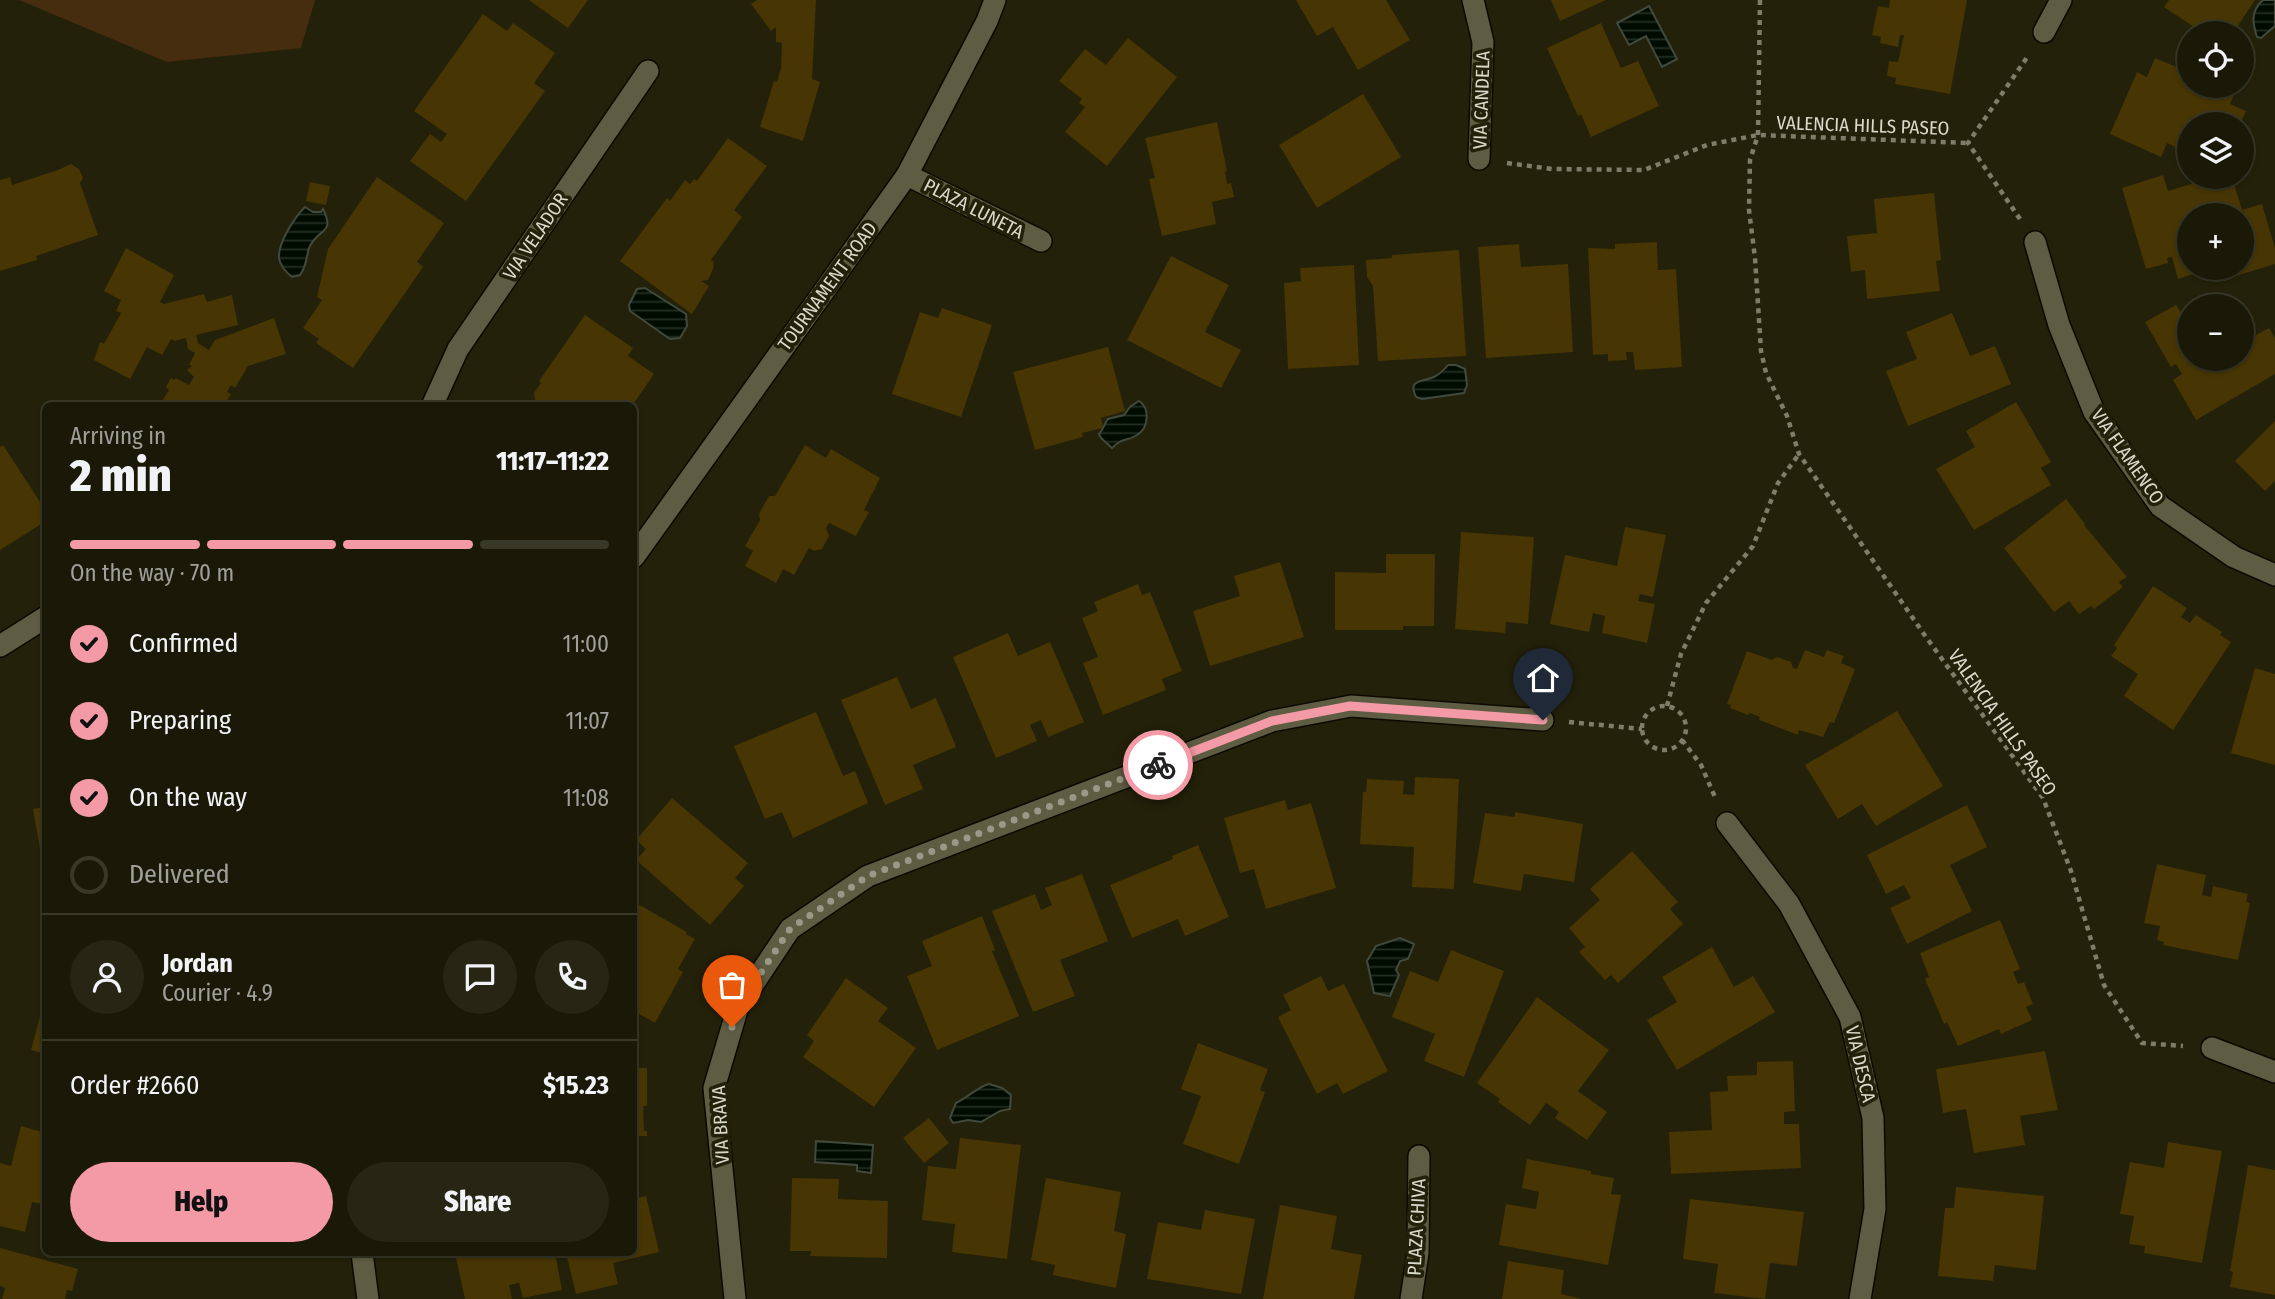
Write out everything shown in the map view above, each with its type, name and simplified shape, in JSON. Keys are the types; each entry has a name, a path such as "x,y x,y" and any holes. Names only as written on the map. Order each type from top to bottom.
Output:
{"street":[{"name":"TOURNAMENT ROAD","path":"637,553 907,175 981,33 995,0"},
{"name":"VIA CANDELA","path":"1473,0 1483,42 1479,159"},
{"path":"2044,32 2062,0"},
{"name":"VIA VELADOR","path":"434,402 458,349 648,71"},
{"name":"PLAZA LUNETA","path":"907,175 1041,241"},
{"name":"VIA FLAMENCO","path":"2035,242 2059,325 2094,412 2160,506 2234,557 2275,575"},
{"path":"0,646 42,620"},
{"name":"VIA BRAVA","path":"735,1299 715,1088 738,1007 790,929 868,876 1272,721 1350,706 1543,720"},
{"name":"VIA DESCA","path":"1727,823 1789,904 1850,1017 1873,1118 1875,1209 1860,1299"},
{"path":"2212,1048 2275,1072"},
{"name":"PLAZA CHIVA","path":"1411,1299 1418,1253 1419,1156"},
{"path":"362,1256 368,1299"}],"path":[{"name":"VALENCIA HILLS PASEO","path":"1760,0 1758,135 1749,160 1749,210 1761,351 1766,373 1787,416 1799,454 1926,637 2043,797 2071,871 2104,985 2142,1043 2212,1048"},
{"name":"VALENCIA HILLS PASEO","path":"1968,143 2044,32"},
{"name":"VALENCIA HILLS PASEO","path":"1479,159 1552,169 1644,170 1707,145 1758,135 1968,143"},
{"name":"VALENCIA HILLS PASEO","path":"1968,143 2035,242"},
{"path":"1667,706 1681,654 1706,603 1753,546 1778,483 1799,454"},
{"path":"1667,706 1675,708 1684,719 1686,734 1672,749 1658,750 1647,742 1642,723 1654,708 1667,706"},
{"path":"1543,720 1642,729"},
{"path":"1682,740 1701,765 1727,823"}],"shaded area":[{"path":"19,0 315,0 301,48 167,62"},
{"path":"2263,0 2275,0 2275,26 2261,38 2257,37 2254,26 2256,8"},
{"path":"1649,6 1677,59 1662,67 1646,36 1629,45 1617,23"},
{"path":"305,207 313,212 321,212 323,209 327,223 312,242 300,275 292,277 281,264 279,252 288,230"},
{"path":"645,288 686,314 687,326 680,338 670,339 630,311 629,305 637,289"},
{"path":"1448,365 1465,369 1467,385 1464,393 1422,399 1416,397 1413,387 1415,384 1436,376"},
{"path":"1139,401 1145,408 1147,418 1144,428 1137,435 1112,448 1099,434 1108,419 1124,415"},
{"path":"1400,938 1414,944 1408,959 1400,961 1396,970 1399,975 1390,996 1374,993 1367,961 1376,946"},
{"path":"989,1084 1002,1088 1011,1095 1010,1109 1000,1111 981,1122 968,1120 953,1123 950,1118 956,1103"},
{"path":"816,1141 873,1145 871,1173 857,1171 857,1165 815,1162"}],"building":[{"path":"529,0 588,0 568,28"},
{"path":"757,0 816,0 812,79 820,82 803,141 760,127 774,81 777,82 781,68 782,43 776,42 776,27 771,31 751,4"},
{"path":"1296,0 1386,0 1410,40 1358,70 1333,27 1317,36"},
{"path":"1551,0 1606,0 1560,21"},
{"path":"1890,0 1967,0 1950,94 1895,84 1896,78 1887,76 1889,61 1898,62 1904,35 1900,35 1898,47 1880,43 1881,37 1872,35 1878,6 1889,8"},
{"path":"2169,0 2255,0 2241,21 2185,21 2164,7"},
{"path":"483,14 507,31 513,23 555,53 534,83 545,91 466,201 410,161 430,134 441,142 447,134 414,111"},
{"path":"1601,23 1621,68 1638,61 1659,106 1591,137 1581,114 1578,116 1547,48"},
{"path":"1128,38 1177,77 1107,166 1065,132 1085,107 1079,103 1082,99 1059,81 1085,49 1106,65"},
{"path":"2155,58 2177,67 2177,98 2232,98 2230,104 2246,111 2177,112 2177,148 2167,143 2161,157 2110,134 2137,72 2147,77"},
{"path":"1363,94 1401,157 1317,208 1279,145"},
{"path":"1217,122 1227,184 1231,183 1234,197 1212,202 1216,224 1162,236 1149,179 1155,178 1145,138"},
{"path":"728,138 767,166 734,210 742,217 711,260 714,262 713,269 708,280 701,281 709,286 692,314 620,261 667,198 670,201 685,180 690,184 694,179 697,181"},
{"path":"71,164 79,169 83,178 80,183 98,235 36,256 37,260 0,271 0,180 10,177 12,185"},
{"path":"2163,175 2168,191 2177,188 2236,189 2240,203 2177,203 2177,275 2172,257 2167,258 2168,263 2146,269 2122,188"},
{"path":"377,177 444,223 417,262 423,267 353,368 316,343 319,339 303,328 322,300 317,297 328,249"},
{"path":"310,182 330,186 326,205 306,201"},
{"path":"1934,193 1941,260 1936,261 1940,291 1867,299 1865,270 1851,272 1847,236 1877,233 1874,199"},
{"path":"2262,204 2275,248 2275,264 2254,270 2254,206"},
{"path":"1657,242 1658,270 1676,269 1682,367 1635,370 1633,352 1626,352 1627,360 1608,361 1608,354 1593,355 1588,248 1615,249 1615,244"},
{"path":"1519,244 1521,267 1568,264 1573,352 1486,358 1478,247"},
{"path":"126,248 174,275 160,302 164,304 204,294 207,302 232,295 238,325 196,335 198,343 209,350 215,340 274,318 286,354 248,366 235,388 231,385 227,392 231,394 226,402 162,402 169,390 166,387 171,378 189,385 194,377 187,370 192,366 189,365 195,353 188,349 186,338 175,341 171,339 162,355 147,347 130,379 94,360 100,342 104,344 121,313 116,311 121,300 104,291"},
{"path":"1459,250 1466,356 1378,361 1373,286 1367,277 1366,260 1392,258 1392,255"},
{"path":"1171,256 1229,285 1205,332 1241,350 1221,388 1127,340"},
{"path":"1354,265 1359,365 1288,369 1284,283 1301,281 1300,268"},
{"path":"2176,305 2177,366 2171,367 2145,322"},
{"path":"942,308 992,325 961,417 892,394 920,312 938,318"},
{"path":"1952,313 1970,356 1995,346 2011,384 1908,426 1886,371 1917,359 1906,332"},
{"path":"585,315 633,348 628,356 654,374 635,402 535,402 534,393 541,383 539,381"},
{"path":"2269,328 2275,338 2275,374 2196,420 2173,380 2182,374 2180,371 2254,371 2254,336"},
{"path":"1108,347 1125,411 1101,418 1103,428 1082,433 1083,437 1035,450 1013,372"},
{"path":"2016,402 2051,462 2041,468 2051,485 1974,530 1936,469 1975,447 1966,431"},
{"path":"2275,421 2275,481 2265,491 2235,461"},
{"path":"3,445 42,505 42,524 0,550 0,447"},
{"path":"805,445 826,458 831,449 880,478 864,510 869,512 856,536 829,523 826,528 829,536 822,549 814,551 809,548 794,575 783,569 776,583 745,566 753,551 745,546 760,520 759,514 769,496 775,496"},
{"path":"2066,499 2127,577 2119,582 2123,587 2094,609 2091,606 2079,614 2069,601 2054,612 2004,548"},
{"path":"1625,527 1666,535 1653,597 1640,594 1638,601 1655,604 1647,643 1602,633 1605,616 1593,613 1589,632 1550,624 1565,555 1617,566"},
{"path":"1461,532 1534,537 1528,624 1506,622 1505,633 1455,629"},
{"path":"1386,554 1435,554 1434,626 1403,626 1403,630 1335,630 1335,572 1386,573"},
{"path":"1280,562 1304,637 1210,666 1193,611 1240,596 1234,576"},
{"path":"1138,584 1142,595 1150,592 1182,671 1162,679 1166,690 1103,715 1083,663 1098,657 1082,618 1098,611 1094,602"},
{"path":"2153,586 2187,608 2181,617 2190,623 2196,615 2222,632 2220,635 2231,642 2173,730 2124,696 2138,674 2111,656 2117,648 2114,645"},
{"path":"1008,633 1018,656 1050,642 1084,722 1048,737 1041,720 1030,725 1037,741 996,758 953,657"},
{"path":"1805,650 1824,657 1827,650 1844,656 1841,663 1855,669 1834,723 1830,722 1823,737 1799,730 1798,735 1759,720 1760,717 1750,713 1748,715 1730,708 1731,705 1727,704 1747,651 1772,660 1777,657 1791,662 1793,668 1797,669"},
{"path":"2255,668 2275,674 2275,765 2231,753"},
{"path":"897,677 911,709 936,698 956,747 913,765 923,789 885,805 841,700"},
{"path":"1897,711 1943,786 1876,826 1862,804 1838,819 1805,765"},
{"path":"816,712 843,776 855,771 868,803 793,838 782,812 765,819 734,746"},
{"path":"1415,777 1459,779 1454,889 1412,887 1414,847 1360,844 1363,792 1366,792 1367,779 1404,781 1403,794 1414,795"},
{"path":"672,798 748,863 735,878 744,886 710,925 637,861 646,849 637,839"},
{"path":"1285,800 1288,810 1311,803 1336,888 1266,909 1254,869 1240,873 1224,818"},
{"path":"1967,805 1987,847 1950,865 1972,911 1907,944 1890,908 1911,898 1904,885 1886,894 1867,855"},
{"path":"42,808 41,854 33,809"},
{"path":"1515,812 1583,824 1574,882 1524,874 1521,891 1473,883 1485,813 1515,817"},
{"path":"1198,845 1229,917 1185,936 1178,919 1132,938 1110,885 1173,859 1172,856"},
{"path":"1632,851 1678,902 1670,909 1683,924 1618,983 1611,975 1605,980 1579,952 1585,947 1569,928 1600,900 1590,889"},
{"path":"2157,864 2206,875 2202,895 2211,897 2213,886 2248,894 2246,902 2250,903 2238,960 2163,945 2164,942 2157,940 2160,926 2144,923"},
{"path":"1082,874 1108,941 1060,960 1075,996 1033,1012 992,911 1035,894 1041,910 1052,905 1045,888"},
{"path":"637,904 695,939 678,969 683,972 655,1023 637,1013"},
{"path":"982,916 995,950 992,951 1019,1016 937,1050 907,976 932,966 922,941"},
{"path":"2000,920 2020,969 2013,972 2018,984 2024,982 2033,1004 2026,1007 2032,1020 2001,1034 1999,1029 1958,1046 1947,1022 1944,1024 1925,979 1929,977 1920,953"},
{"path":"1712,947 1734,987 1753,976 1775,1012 1677,1070 1647,1020 1677,1002 1662,977"},
{"path":"1451,950 1504,971 1464,1077 1424,1061 1435,1034 1392,1017 1410,971 1438,982"},
{"path":"1321,976 1328,991 1344,984 1388,1071 1343,1094 1337,1083 1317,1094 1278,1017 1291,1010 1283,995"},
{"path":"846,978 888,1008 878,1021 916,1048 874,1107 803,1057 814,1041 807,1035"},
{"path":"1537,997 1609,1050 1578,1091 1607,1112 1587,1140 1555,1118 1559,1112 1546,1103 1530,1125 1477,1083"},
{"path":"42,1009 42,1053 31,1050"},
{"path":"1198,1043 1268,1069 1260,1090 1265,1092 1239,1164 1183,1144 1201,1096 1181,1089"},
{"path":"2045,1051 2058,1110 2020,1116 2025,1145 1974,1153 1966,1109 1943,1113 1936,1069"},
{"path":"1793,1061 1795,1111 1784,1112 1784,1124 1799,1124 1801,1168 1671,1174 1669,1132 1712,1130 1710,1092 1728,1091 1727,1076 1757,1075 1757,1062"},
{"path":"637,1068 647,1068 647,1106 643,1106 644,1131 647,1131 647,1136 637,1136"},
{"path":"929,1118 949,1143 924,1163 903,1138"},
{"path":"21,1126 42,1132 42,1204 32,1202 25,1232 0,1226 0,1163 11,1166"},
{"path":"960,1138 1021,1145 1007,1259 952,1252 955,1224 922,1220 928,1166 956,1169"},
{"path":"2168,1142 2222,1151 2202,1263 2144,1253 2145,1246 2129,1244 2134,1216 2120,1214 2130,1162 2164,1168"},
{"path":"1527,1159 1614,1178 1611,1194 1621,1195 1608,1265 1499,1245 1506,1204 1536,1209 1539,1192 1522,1188"},
{"path":"2248,1165 2275,1170 2275,1295 2230,1287 2233,1272 2230,1271"},
{"path":"792,1178 839,1179 838,1199 888,1201 887,1258 810,1256 811,1251 790,1251"},
{"path":"1046,1178 1121,1192 1114,1231 1126,1234 1116,1288 1053,1275 1055,1265 1031,1260"},
{"path":"1956,1187 2044,1196 2036,1270 1995,1265 1993,1281 1938,1276 1945,1208 1954,1208"},
{"path":"646,1196 659,1252 613,1263 618,1284 576,1294 567,1256 637,1256 637,1198"},
{"path":"1690,1199 1804,1212 1797,1266 1770,1263 1765,1299 1714,1293 1718,1264 1683,1259"},
{"path":"1280,1205 1337,1216 1331,1249 1362,1255 1354,1299 1263,1299"},
{"path":"1205,1210 1255,1219 1241,1294 1147,1279 1158,1222 1201,1230"},
{"path":"0,1248 78,1269 72,1291 67,1290 65,1299 2,1299 5,1288 0,1286"},
{"path":"456,1256 556,1256 562,1290 523,1298 519,1283 509,1285 512,1299 465,1299"},
{"path":"1508,1261 1564,1270 1561,1294 1582,1299 1502,1299"}],"way so far":[{"path":"732,1027 738,1007 790,929 868,876 1158,765"}],"route":[{"path":"1158,765 1272,721 1350,706 1543,720"}]}
